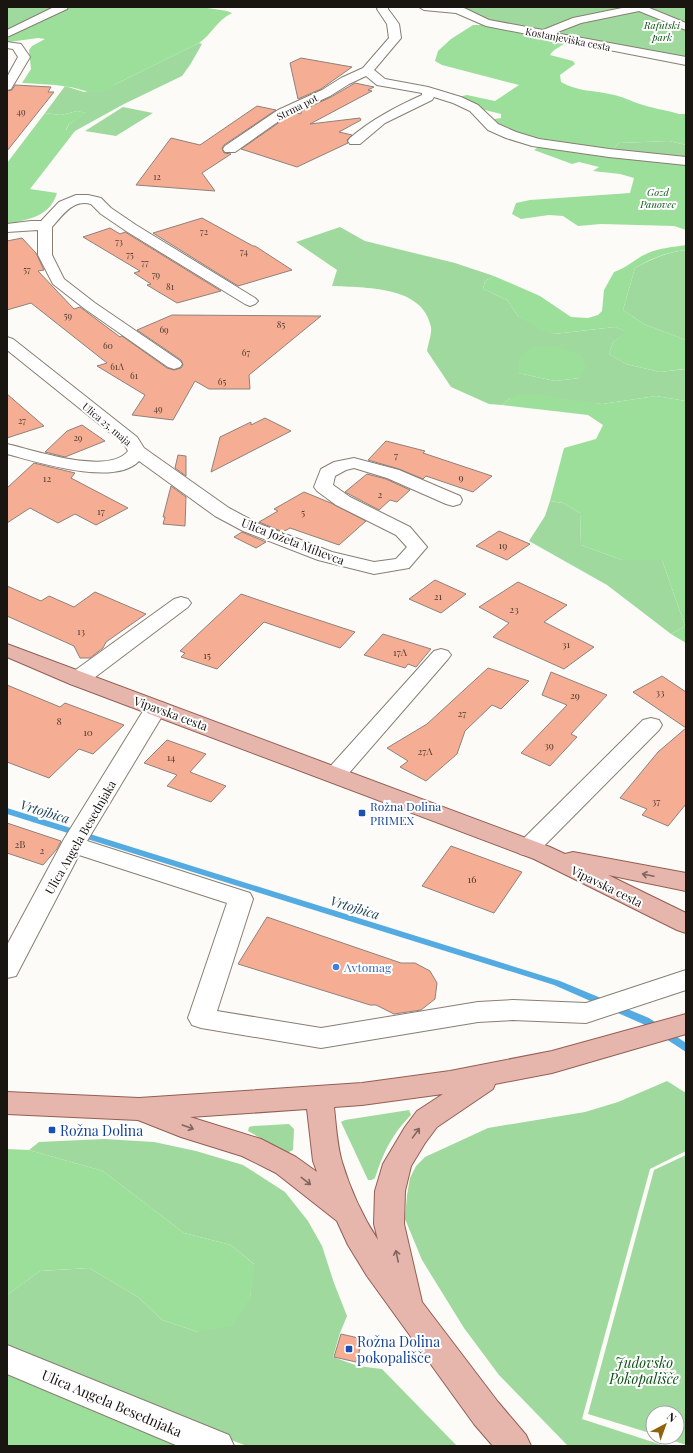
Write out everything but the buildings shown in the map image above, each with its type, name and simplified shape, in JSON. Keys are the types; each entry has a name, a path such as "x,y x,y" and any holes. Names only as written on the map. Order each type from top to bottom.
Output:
{"main road":[{"name":"Vipavska cesta","path":"7,650 78,679 535,851 686,924"},
{"path":"535,851 686,882"},
{"path":"7,1103 139,1109 362,1094 450,1082 552,1062 686,1024"},
{"path":"408,1308 389,1224 390,1191 397,1164 427,1119 494,1073"},
{"path":"319,1097 327,1161 338,1190 359,1236 378,1267 408,1308 486,1413 514,1446"},
{"path":"139,1109 191,1129 252,1148 286,1165 350,1215"}],"street":[{"path":"7,34 63,7"},
{"name":"Strma pot","path":"230,149 282,113 326,93 345,81 367,71 395,38 393,24 382,9 383,7"},
{"path":"424,7 456,8"},
{"path":"543,35 551,29 583,19 639,7 686,27"},
{"name":"Kostanjeviška cesta","path":"456,8 486,23 686,61"},
{"path":"7,86 24,57 12,45"},
{"path":"367,71 381,82 428,91 457,100 474,108 493,127 537,143 686,161"},
{"path":"354,142 367,129 386,116 428,98 428,91"},
{"path":"174,364 90,306 58,281 45,255 44,226 64,205 76,199 96,201 106,211 132,228 250,301"},
{"path":"7,228 31,225 44,226"},
{"name":"Ulica 25. maja","path":"7,342 131,441 137,451 128,462 106,467 83,466 7,449"},
{"name":"Ulica Jožeta Mihevca","path":"137,451 222,512 250,528 325,556 374,568 402,564 417,547 403,531 343,501 323,487 327,473 340,466 354,463 393,474 452,500"},
{"path":"78,679 181,603"},
{"path":"335,775 441,655"},
{"name":"Ulica Angela Besednjaka","path":"7,969 79,835 156,708"},
{"path":"535,851 651,725"},
{"path":"79,835 241,899 201,1018 321,1038 478,1012 513,1010 586,1013 686,980"},
{"name":"Ulica Angela Besednjaka","path":"7,1359 125,1410 217,1446"}],"green space":[{"path":"7,7 56,7 7,29"},
{"path":"70,7 201,7 232,13 222,20 199,43 114,85 112,89 93,92 63,86 22,83 31,69 29,50 32,46 45,39 38,38 9,42 7,41 9,36"},
{"name":"Rafutski park","path":"464,7 686,7 686,59 486,23"},
{"path":"473,25 484,25 566,42 553,51 550,55 573,61 575,64 560,75 561,82 574,88 607,93 647,106 679,114 686,114 686,145 669,141 619,143 611,152 548,143 516,134 503,127 494,119 501,118 501,114 477,108 453,98 467,95 495,101 519,85 442,65 435,61 438,51 451,39"},
{"path":"199,43 202,44 182,76 124,104 75,131 66,131 69,124 86,113 77,111 61,115 45,113 65,86 84,92 114,85"},
{"path":"123,107 153,113 116,136 85,131"},
{"path":"77,111 87,113 69,124 66,130 75,131 30,189 57,193 49,208 37,216 7,225 7,163 45,113 61,115"},
{"path":"669,141 686,145 686,160 611,152 619,143"},
{"name":"Gozd Panovec","path":"540,146 686,163 686,230 674,226 601,224 578,226 563,216 549,215 521,219 512,214 516,203 530,200 630,193 634,178 620,174 593,171 599,167 579,162 572,164 534,150"},
{"path":"340,227 365,241 455,263 494,276 485,281 483,289 507,300 518,316 554,334 615,327 627,332 613,342 609,354 626,364 660,372 686,369 686,401 656,396 602,404 510,398 502,405 489,404 451,387 427,351 431,327 426,313 417,303 405,296 375,289 332,286 337,270 296,242","holes":["518,373 580,378 555,381"]},
{"path":"686,245 686,250 660,256 635,268 623,310 644,324 686,340 686,369 660,372 626,364 609,354 613,342 626,332 615,327 554,334 537,328 518,316 507,300 483,289 485,281 494,276 540,296 571,317 588,318 598,315 602,311 604,290 614,272 653,251"},
{"path":"686,250 686,340 644,324 623,310 635,268 660,256"},
{"path":"534,347 559,347 581,355 586,368 580,378 555,381 518,373 519,357"},
{"path":"525,393 602,404 656,396 686,401 686,643 671,634 685,626 662,560 622,560 581,545 580,513 563,503 550,501 564,448 596,439 603,425 588,415 502,405 510,398"},
{"path":"550,501 563,503 580,513 581,545 622,560 662,560 685,626 671,634 607,585 529,541 545,516"},
{"path":"667,1081 686,1093 686,1151 650,1169 582,1419 645,1439 645,1445 665,1446 568,1446 499,1375 464,1328 422,1260 405,1219 407,1195 410,1178 416,1166 425,1157 488,1128 585,1112 618,1102"},
{"path":"409,1110 411,1115 398,1129 389,1144 381,1160 375,1178 368,1180 341,1122 345,1120"},
{"path":"289,1124 294,1129 293,1150 289,1152 285,1152 248,1131 249,1127 253,1126"},
{"path":"104,1139 154,1142 196,1151 243,1165 285,1192 308,1221 322,1246 347,1316 333,1357 358,1366 382,1369 457,1446 247,1446 136,1404 59,1366 7,1346 7,1295 40,1271 89,1268 138,1297 162,1320 198,1332 250,1297 254,1264 231,1245 184,1233 103,1171 29,1150 39,1142"},
{"path":"7,1149 29,1150 103,1171 184,1233 231,1245 255,1265 250,1297 233,1326 198,1332 162,1320 138,1297 89,1268 40,1271 7,1295"},
{"name":"Judovsko Pokopališče","path":"686,1155 686,1445 685,1405 645,1405 645,1432 588,1414 654,1170"},
{"path":"7,1368 183,1446 7,1446"}],"waterway":[{"name":"Vrtojbica","path":"7,811 557,983 646,1021 686,1048"}],"place":[{"name":"Rožna Dolina PRIMEX","path":"362,813"},
{"name":"Avtomag","path":"336,967"},
{"name":"Rožna Dolina","path":"52,1130"},
{"name":"Rožna Dolina pokopališče","path":"349,1349"}]}
